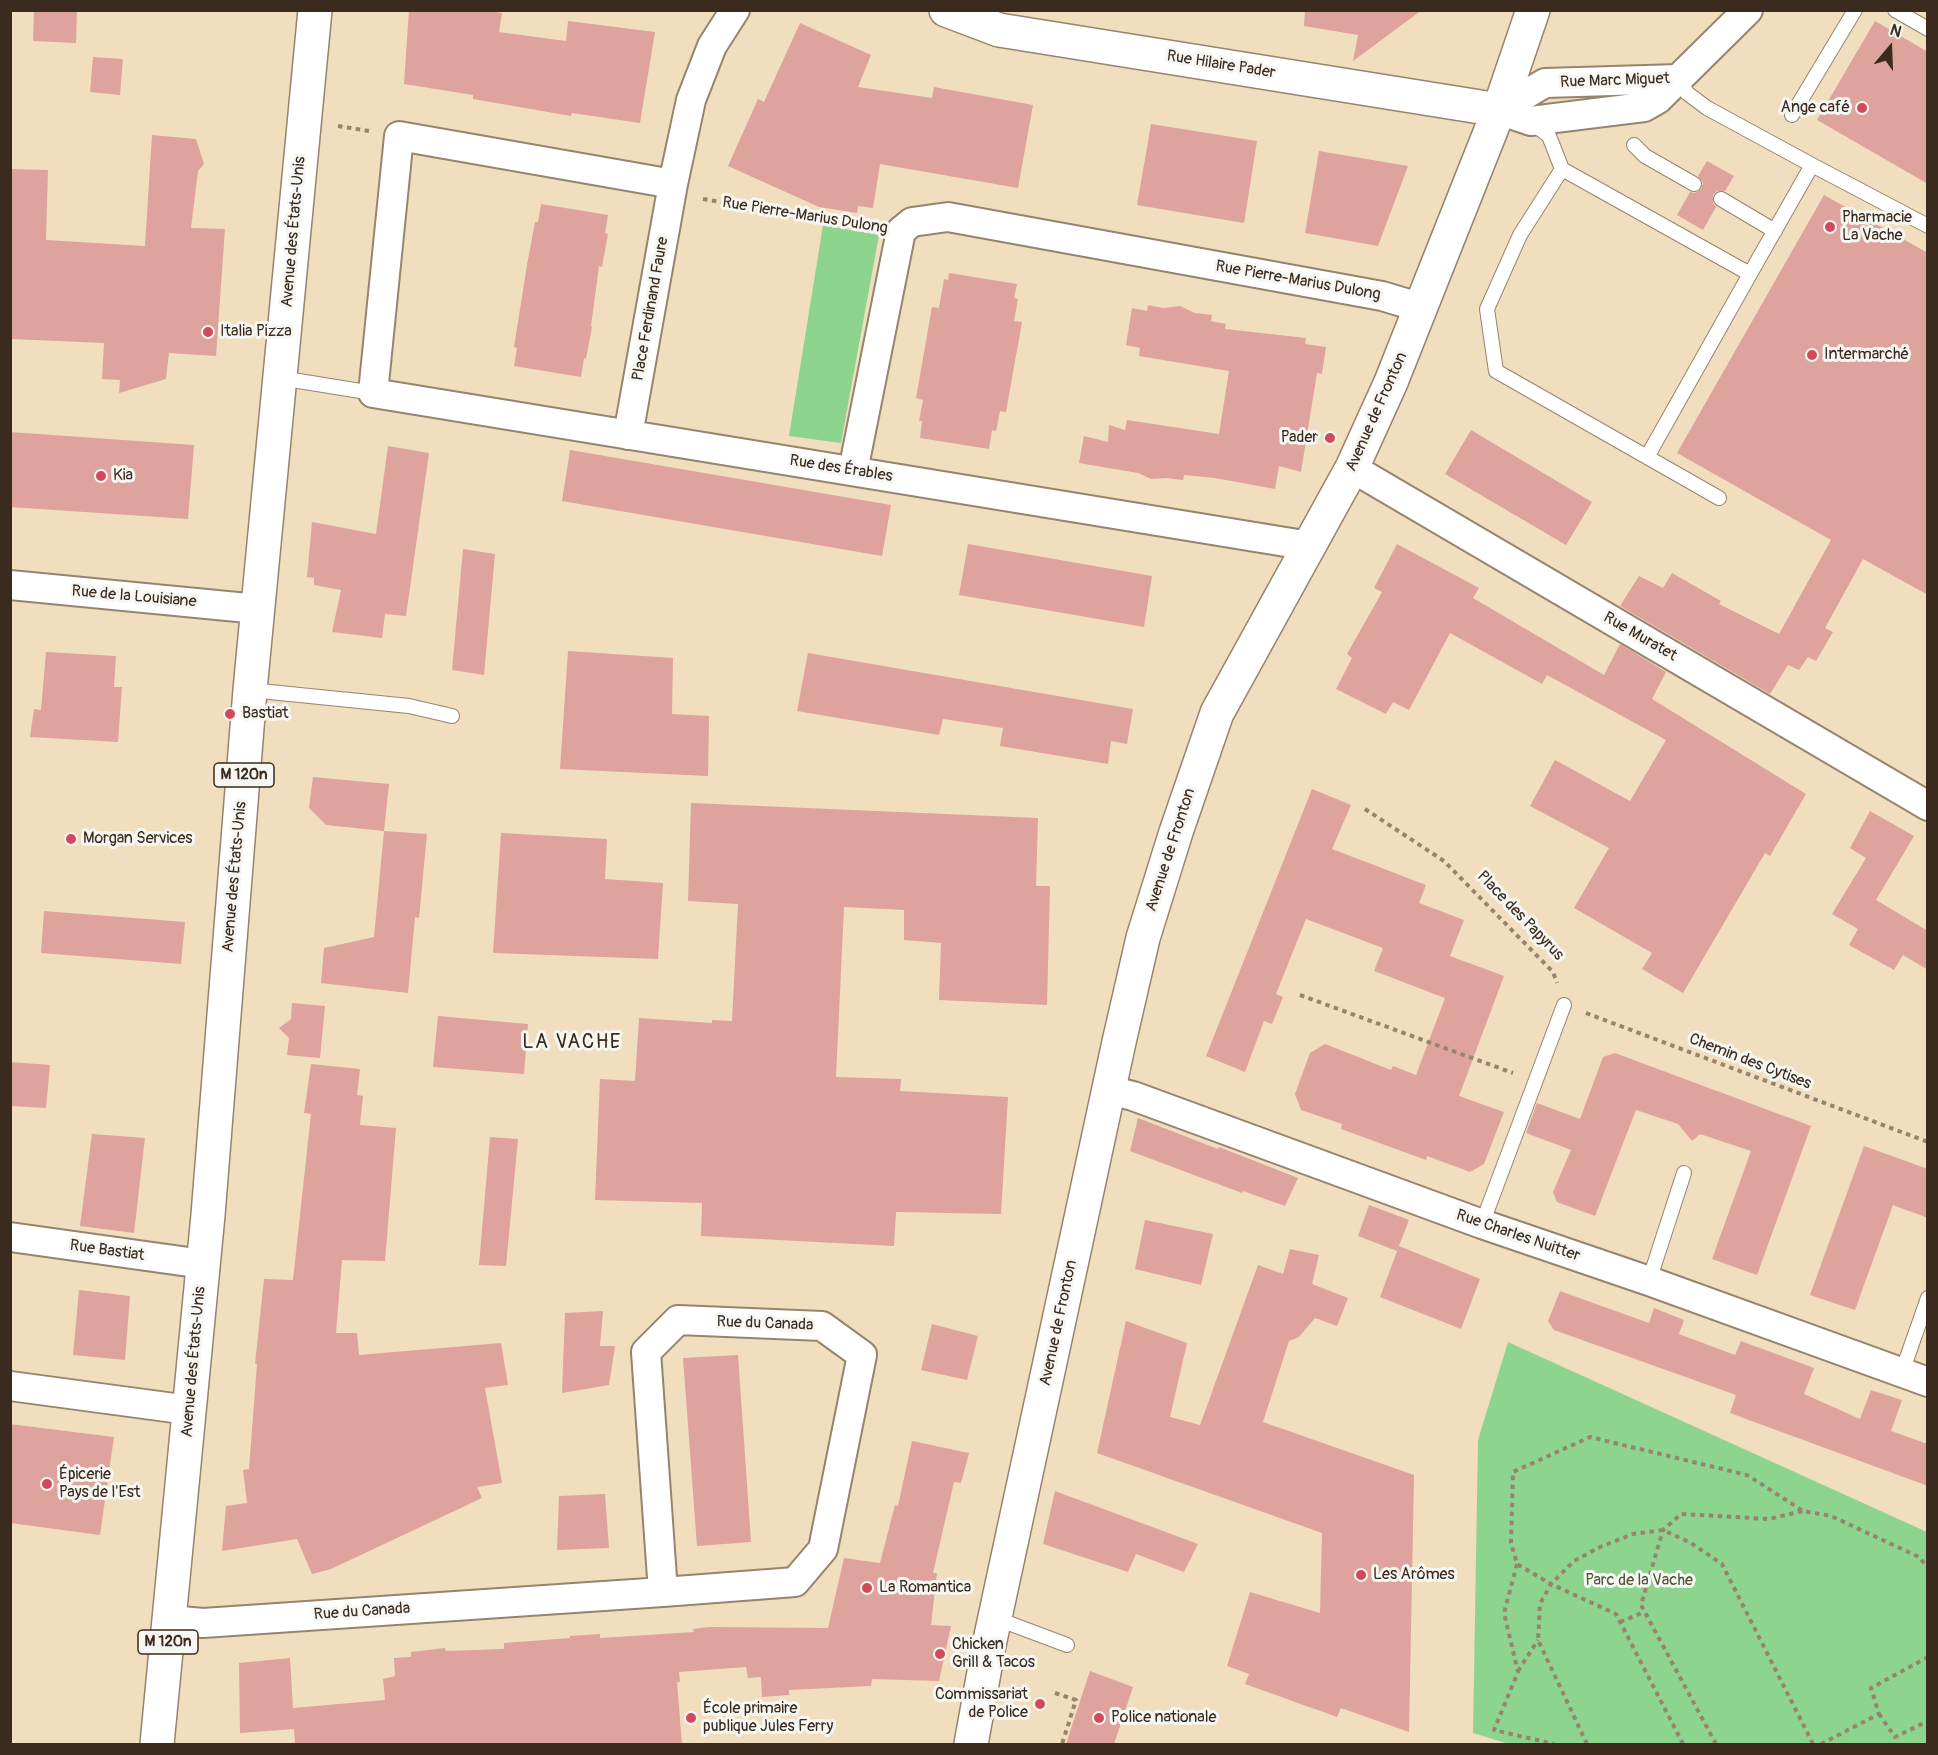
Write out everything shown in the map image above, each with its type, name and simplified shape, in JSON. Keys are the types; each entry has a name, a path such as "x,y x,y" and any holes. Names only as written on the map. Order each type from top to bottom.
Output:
{"street":[{"name":"Avenue des États-Unis","path":"157,1744 203,1264 250,690 315,10"},
{"name":"Place Ferdinand Faure","path":"628,435 673,184 691,100 712,46 735,10"},
{"name":"Rue Hilaire Pader","path":"946,10 999,30 1499,110"},
{"name":"Avenue de Fronton","path":"971,1744 995,1618 1143,938 1217,713 1352,468 1422,308 1499,110 1533,10"},
{"name":"Rue Marc Miguet","path":"1499,110 1531,121 1644,107 1658,99 1748,10"},
{"name":"Rue Marc Miguet","path":"1499,110 1545,83 1678,79"},
{"path":"373,393 399,136 673,184"},
{"name":"Rue Pierre-Marius Dulong","path":"901,231 912,222 948,217 1382,296 1422,308"},
{"path":"853,471 901,231"},
{"name":"Rue des Érables","path":"373,393 1310,546"},
{"name":"Rue Muratet","path":"1352,468 1928,806"},
{"name":"Rue de la Louisiane","path":"10,585 258,609"},
{"name":"Rue Charles Nuitter","path":"1110,1090 1133,1096 1482,1224 1649,1281 1915,1377"},
{"name":"Rue Bastiat","path":"10,1237 203,1264"},
{"name":"Rue du Canada","path":"170,1620 203,1623 663,1592 795,1582 823,1549 862,1355 822,1326 678,1320 646,1352 663,1592"},
{"path":"10,1386 189,1410"}],"lane":[{"path":"1792,115 1855,10"},
{"path":"1895,10 1928,29"},
{"path":"1678,79 1688,93 1707,108 1928,226"},
{"path":"1531,121 1549,136 1562,169 1750,274"},
{"path":"1634,145 1645,156 1694,184"},
{"path":"1647,457 1812,165"},
{"path":"1562,169 1520,235 1487,309 1496,370 1719,498"},
{"path":"1720,199 1775,231"},
{"path":"280,378 373,393"},
{"path":"250,690 409,706 452,716"},
{"path":"1482,1224 1564,1005"},
{"path":"1649,1281 1684,1173"},
{"path":"1915,1377 1928,1299"},
{"path":"995,1618 1067,1645"}],"path":[{"path":"304,121 399,136"},
{"name":"Rue Pierre-Marius Dulong","path":"673,184 705,200 901,231"},
{"name":"Place des Papyrus","path":"1365,809 1444,861 1553,972 1564,1005"},
{"path":"1300,995 1535,1081"},
{"name":"Chemin des Cytises","path":"1564,1005 1928,1142"},
{"path":"1518,1672 1504,1613 1517,1564 1511,1543 1513,1472 1590,1437 1747,1475 1803,1511 1831,1516 1919,1557 1928,1568"},
{"path":"1716,1744 1641,1605 1663,1530 1681,1514 1769,1519 1803,1511"},
{"path":"1587,1744 1538,1640 1540,1604 1551,1584 1574,1561 1600,1547 1633,1534 1663,1530 1691,1543 1722,1564 1813,1744"},
{"path":"1517,1564 1551,1584 1616,1614 1683,1744"},
{"path":"1620,1622 1644,1612"},
{"path":"1538,1640 1518,1672 1494,1730 1554,1744"},
{"path":"1928,1657 1871,1688 1879,1714 1895,1737 1928,1721"},
{"path":"1055,1693 1076,1700 1062,1744"},
{"path":"1821,1744 1879,1714"}],"green space":[{"path":"823,225 879,235 841,443 789,436"},
{"name":"Parc de la Vache","path":"1508,1342 1927,1532 1927,1744 1509,1744 1473,1733 1478,1440"}],"building":[{"path":"34,10 77,10 76,43 33,41"},
{"path":"409,10 483,10 502,13 499,32 566,41 568,21 655,32 640,123 572,113 571,116 473,99 473,95 404,84"},
{"path":"1305,10 1422,10 1353,61 1358,35 1304,26"},
{"path":"1875,21 1928,52 1928,184 1817,120"},
{"path":"800,23 871,55 858,87 932,98 934,87 1033,105 1018,188 880,164 873,208 858,206 857,213 819,207 728,166 758,99 764,102"},
{"path":"93,57 123,59 120,95 90,92"},
{"path":"1151,124 1257,141 1244,223 1137,205"},
{"path":"152,135 196,139 204,164 198,171 191,228 225,229 216,356 169,353 166,379 119,393 120,380 102,379 104,343 10,339 10,169 48,170 46,240 145,246"},
{"path":"1319,151 1408,166 1378,246 1305,233"},
{"path":"1707,161 1734,176 1725,191 1717,191 1713,195 1713,203 1716,207 1703,230 1677,215 1690,192 1695,193 1701,189 1703,183 1698,176"},
{"path":"1824,195 1928,253 1928,595 1863,559 1825,628 1833,632 1816,661 1808,657 1799,670 1788,665 1770,694 1620,606 1639,576 1663,588 1672,573 1721,601 1719,604 1779,634 1831,540 1677,453"},
{"path":"541,204 608,215 605,233 608,234 602,267 599,266 592,327 581,377 514,366 517,348 514,347 527,265 535,222 538,222"},
{"path":"949,273 1017,284 1014,298 1018,299 1014,321 1022,322 1006,412 1000,411 996,431 992,430 989,449 920,438 922,421 919,421 923,400 916,398 932,307 939,308 944,279 948,280"},
{"path":"1148,305 1163,308 1180,306 1195,313 1212,315 1211,321 1226,324 1225,329 1306,338 1305,344 1326,347 1322,374 1317,373 1301,472 1279,466 1275,489 1184,475 1183,480 1151,479 1138,473 1079,463 1084,436 1108,442 1109,425 1125,430 1127,420 1219,434 1229,371 1139,356 1140,348 1126,345 1132,308 1147,311"},
{"path":"1471,430 1592,502 1566,545 1445,474"},
{"name":"Kia","path":"10,432 194,445 188,519 10,507"},
{"path":"388,446 429,453 406,616 385,614 382,638 332,632 341,590 314,585 314,578 307,577 312,522 376,534"},
{"path":"570,450 891,505 882,556 562,501"},
{"path":"968,544 1152,576 1144,627 959,595"},
{"path":"1397,544 1479,588 1473,598 1604,675 1620,644 1666,672 1652,699 1806,794 1770,856 1765,853 1683,993 1642,969 1652,953 1574,908 1609,848 1530,806 1555,760 1630,801 1666,740 1547,675 1542,684 1450,633 1409,710 1393,702 1386,714 1336,689 1352,658 1347,654 1382,592 1374,588"},
{"path":"463,549 495,554 484,675 452,670"},
{"path":"568,651 673,658 672,714 709,716 708,776 560,769"},
{"path":"46,652 116,656 114,687 122,687 118,742 30,737 34,709 41,710"},
{"path":"808,653 1133,709 1127,744 1111,741 1108,764 1000,746 1003,728 943,719 939,735 797,711"},
{"path":"313,777 389,784 384,831 326,825 309,808"},
{"path":"1312,789 1351,805 1332,849 1426,885 1419,903 1464,920 1450,956 1504,976 1459,1096 1504,1112 1484,1164 1470,1172 1427,1156 1426,1160 1341,1129 1342,1124 1301,1110 1295,1094 1310,1053 1325,1044 1391,1070 1393,1066 1416,1075 1445,998 1374,971 1383,948 1306,919 1276,994 1283,997 1272,1024 1264,1021 1245,1072 1206,1056"},
{"path":"691,803 1038,818 1036,886 1050,886 1047,1005 939,1000 941,943 904,940 904,910 844,907 836,1077 901,1079 900,1091 1008,1097 1001,1214 896,1212 894,1246 701,1236 702,1203 595,1200 600,1079 635,1081 639,1018 712,1023 712,1020 732,1021 738,904 688,901"},
{"path":"1870,811 1914,836 1876,900 1928,931 1928,970 1903,955 1894,970 1849,945 1858,929 1832,914 1866,858 1850,848"},
{"path":"384,831 427,834 419,918 415,917 408,993 321,983 324,948 374,937"},
{"path":"501,833 607,839 605,879 663,883 658,959 493,953"},
{"path":"44,911 185,922 181,964 41,953"},
{"path":"292,1003 325,1006 320,1058 287,1055 289,1038 279,1028 291,1019"},
{"path":"438,1016 528,1024 524,1074 433,1067"},
{"path":"1615,1053 1811,1126 1757,1275 1712,1259 1751,1151 1700,1134 1692,1141 1678,1124 1636,1110 1595,1216 1557,1202 1553,1192 1571,1150 1526,1133 1537,1103 1580,1119 1603,1057"},
{"path":"10,1062 50,1065 46,1108 10,1106"},
{"path":"311,1064 360,1069 357,1095 363,1096 360,1125 396,1128 385,1261 342,1260 336,1333 357,1333 359,1355 501,1343 508,1385 485,1388 502,1483 477,1487 482,1498 331,1569 312,1574 297,1539 222,1551 226,1506 247,1503 243,1470 249,1469 257,1364 255,1364 264,1279 293,1280 311,1114 304,1113"},
{"path":"1138,1118 1298,1178 1285,1206 1243,1191 1242,1193 1130,1151"},
{"path":"92,1134 145,1138 134,1233 80,1226"},
{"path":"490,1137 518,1139 506,1266 479,1265"},
{"path":"1864,1146 1928,1169 1928,1218 1893,1205 1855,1310 1810,1295"},
{"path":"1369,1205 1409,1220 1397,1251 1358,1236"},
{"path":"1145,1220 1213,1234 1201,1285 1135,1269"},
{"path":"1399,1246 1480,1279 1461,1329 1380,1297"},
{"path":"1290,1249 1319,1255 1312,1284 1348,1298 1337,1326 1315,1318 1299,1337 1289,1341 1263,1422 1414,1475 1409,1732 1341,1708 1337,1717 1245,1684 1249,1674 1227,1666 1250,1592 1320,1613 1322,1533 1097,1453 1126,1321 1187,1343 1170,1417 1200,1425 1258,1265 1283,1274"},
{"path":"79,1290 130,1296 125,1360 73,1355"},
{"path":"1560,1291 1649,1323 1654,1308 1684,1320 1679,1334 1735,1355 1741,1341 1814,1368 1804,1394 1860,1419 1871,1390 1902,1400 1891,1431 1928,1444 1928,1486 1730,1413 1736,1395 1554,1330 1548,1321"},
{"path":"603,1311 600,1346 615,1346 609,1385 562,1393 565,1313"},
{"path":"932,1324 978,1336 967,1380 921,1370"},
{"path":"738,1355 751,1542 697,1546 683,1358"},
{"path":"10,1424 114,1437 100,1535 10,1523"},
{"path":"912,1441 969,1453 961,1483 954,1482 933,1573 937,1573 931,1625 951,1626 939,1681 872,1679 871,1686 789,1690 789,1695 762,1697 761,1677 748,1678 746,1667 679,1672 680,1682 677,1682 682,1744 295,1744 294,1729 240,1733 239,1663 290,1658 293,1708 385,1700 383,1679 395,1676 394,1658 411,1657 411,1652 445,1648 446,1651 504,1649 504,1643 600,1634 600,1638 694,1632 693,1629 709,1627 828,1628 844,1558 880,1563 895,1505 898,1506"},
{"path":"1055,1491 1198,1544 1184,1572 1136,1554 1128,1572 1043,1544"},
{"path":"605,1494 609,1548 557,1550 559,1496"},
{"name":"Police nationale","path":"1090,1671 1133,1687 1114,1744 1066,1744"}],"place":[{"name":"Ange café","path":"1862,108"},
{"name":"Pharmacie La Vache","path":"1830,227"},
{"name":"Italia Pizza","path":"208,332"},
{"name":"Intermarché","path":"1812,355"},
{"name":"Pader","path":"1330,438"},
{"name":"Kia","path":"101,476"},
{"name":"Bastiat","path":"230,714"},
{"name":"Morgan Services","path":"71,839"},
{"name":"Épicerie Pays de l'Est","path":"47,1484"},
{"name":"Les Arômes","path":"1361,1575"},
{"name":"La Romantica","path":"867,1588"},
{"name":"Chicken Grill & Tacos","path":"940,1654"},
{"name":"Commissariat de Police","path":"1040,1704"},
{"name":"École primaire publique Jules Ferry","path":"691,1718"},
{"name":"Police nationale","path":"1099,1718"}],"district":[{"name":"LA VACHE","path":"572,1043"}]}
